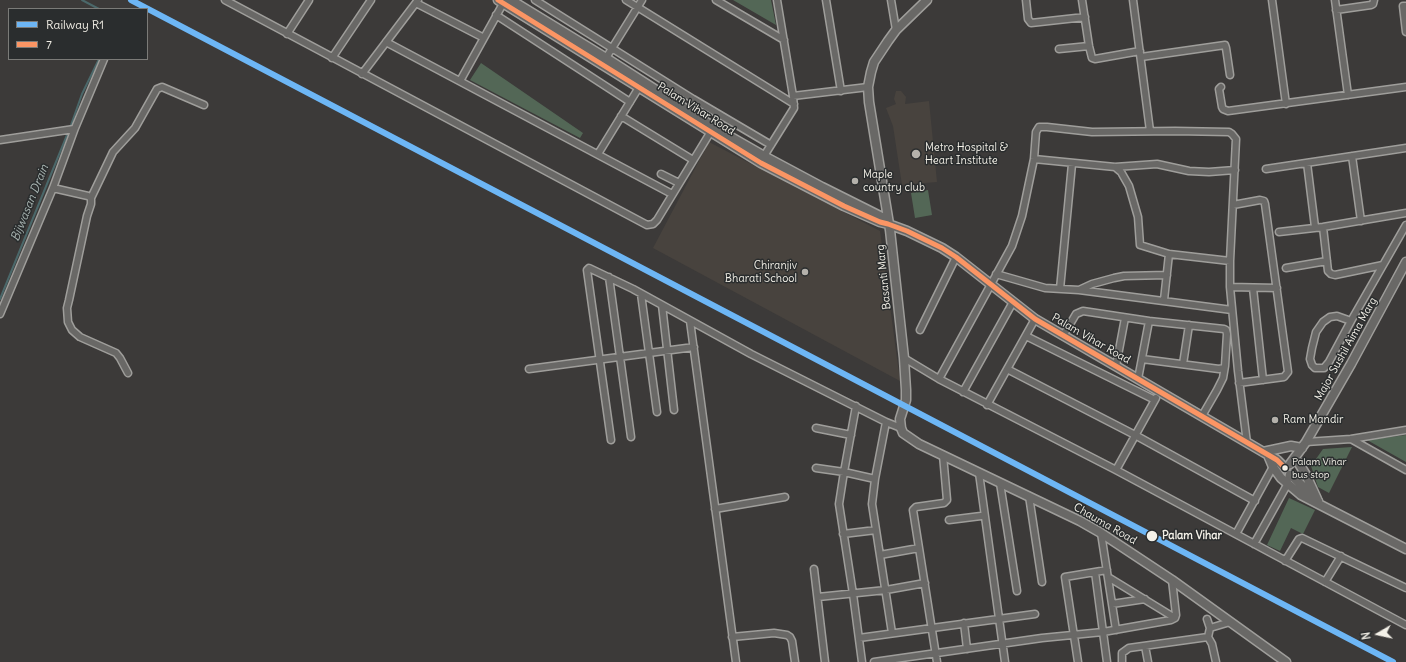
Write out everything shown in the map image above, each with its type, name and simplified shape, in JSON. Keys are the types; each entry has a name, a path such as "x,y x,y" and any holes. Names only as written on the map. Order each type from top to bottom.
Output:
{"street":[{"path":"225,0 644,224 650,225 655,222 712,129"},
{"path":"332,58 371,0"},
{"path":"536,0 693,99 771,145"},
{"path":"626,0 794,104"},
{"path":"606,58 642,0"},
{"path":"716,0 784,40"},
{"path":"764,156 794,108 777,0"},
{"path":"826,0 841,90"},
{"path":"891,0 896,30"},
{"name":"Basanti Marg","path":"901,428 900,419 906,400 904,358 888,224 868,87 874,62 896,30 927,0"},
{"path":"1026,0 1028,20 1031,23 1085,17"},
{"path":"1082,0 1091,56 1095,59 1225,45 1230,75"},
{"path":"1133,0 1150,131"},
{"path":"1272,0 1286,104"},
{"path":"1335,0 1348,95"},
{"path":"1336,10 1371,6 1374,0"},
{"path":"287,34 307,1"},
{"path":"362,74 417,1 484,38"},
{"path":"460,81 504,1"},
{"name":"Palam Vihar Road","path":"504,1 606,58 641,84"},
{"name":"Palam Vihar Road","path":"504,1 641,84 712,129 760,163 872,219 919,237 956,257 1035,319 1247,443 1265,454 1275,464 1291,468 1320,504"},
{"path":"1406,6 1403,6 1406,32"},
{"path":"496,15 630,102"},
{"path":"386,42 672,194"},
{"path":"1059,49 1089,46"},
{"path":"0,314 53,188 74,129 104,60"},
{"path":"598,154 641,84"},
{"path":"128,373 116,353 80,337 72,330 68,322 67,308 91,204 91,198 113,152 135,128 157,89 162,87 204,105"},
{"path":"793,96 868,87"},
{"path":"1221,87 1219,89 1222,107 1225,111 1235,111 1406,87"},
{"path":"621,116 693,160"},
{"path":"939,379 1012,246 1017,232 1034,159 1036,132 1039,127 1092,132 1229,132 1236,139 1230,287 1239,384 1247,443"},
{"path":"0,140 74,129"},
{"name":"Palam Vihar Road","path":"712,129 882,217 888,224"},
{"path":"1266,169 1406,148"},
{"path":"1352,156 1361,221"},
{"path":"1034,159 1072,164 1115,167 1157,164 1188,171 1208,172 1235,170"},
{"path":"1307,163 1315,227"},
{"path":"1060,289 1072,164"},
{"path":"1115,167 1125,178 1129,186 1138,217 1140,245 1169,254 1230,261"},
{"path":"661,174 679,183"},
{"path":"53,188 91,198"},
{"path":"1233,205 1260,200 1265,202 1288,372 1284,377 1239,384"},
{"path":"1279,232 1323,227 1406,213"},
{"path":"1351,320 1337,316 1330,317 1323,322 1316,332 1310,359 1315,368 1321,369 1326,366 1406,225"},
{"path":"1323,227 1328,272 1331,274 1335,275 1383,265"},
{"path":"1164,300 1169,254"},
{"path":"920,330 956,257"},
{"path":"1286,268 1327,261"},
{"name":"Major Sushil Aima Marg","path":"1291,468 1304,450 1304,446 1351,364 1406,262"},
{"path":"611,440 588,268 609,277 662,305 750,354 886,422 901,428"},
{"path":"996,274 1036,286 1164,300 1232,310"},
{"path":"1079,290 1092,284 1124,276 1167,275"},
{"path":"609,277 631,437"},
{"path":"1230,287 1277,288"},
{"path":"1253,288 1263,380"},
{"path":"641,294 657,412"},
{"path":"963,392 1012,302"},
{"path":"662,305 666,351 674,410"},
{"path":"1062,336 1076,314 1083,311 1125,318 1226,330 1227,334 1224,368 1220,385 1202,416"},
{"path":"1116,366 1125,318"},
{"path":"987,405 1035,319"},
{"path":"690,321 736,662"},
{"path":"1138,379 1149,321"},
{"path":"1183,364 1189,325"},
{"path":"1026,336 1155,400"},
{"path":"529,369 694,347"},
{"path":"904,358 987,405 1116,470 1406,626"},
{"path":"1142,359 1219,369 1224,368"},
{"path":"1007,369 1135,435 1255,500"},
{"path":"1116,470 1160,392"},
{"path":"856,406 840,496 840,516 853,594 862,662"},
{"path":"886,422 875,479 872,504 892,633"},
{"path":"816,428 851,435"},
{"name":"Chauma Road","path":"901,428 903,433 912,439 978,473 1080,521 1101,533 1225,617 1278,659 1286,662"},
{"path":"1265,454 1291,446 1304,446 1406,430"},
{"path":"1351,439 1406,470"},
{"path":"937,662 913,510 916,507 944,503 947,500 943,455"},
{"path":"1236,534 1275,464"},
{"path":"1275,464 1287,485 1306,498 1406,550"},
{"path":"816,468 875,479"},
{"path":"1254,544 1287,485 1291,468 1306,475 1320,504"},
{"path":"978,473 982,520"},
{"path":"1000,483 1017,591"},
{"path":"1029,496 1042,582"},
{"path":"715,509 785,497"},
{"path":"980,508 1000,618 1005,662"},
{"path":"949,520 982,520"},
{"path":"843,534 876,530"},
{"path":"1101,533 1116,630"},
{"path":"1285,561 1301,538 1406,588"},
{"path":"880,555 920,548"},
{"path":"1325,582 1341,556"},
{"path":"814,568 825,662"},
{"path":"1095,572 1107,662"},
{"path":"1078,662 1065,576 1095,572 1107,573 1175,618"},
{"path":"1172,580 1176,614 1175,618"},
{"path":"818,597 886,590 925,584"},
{"path":"1112,604 1145,599"},
{"path":"858,638 1035,614"},
{"path":"874,662 1103,632 1166,622 1175,618"},
{"path":"1207,619 1210,628 1208,637 1212,644 1216,662"},
{"path":"1210,628 1230,622"},
{"path":"964,623 967,649"},
{"path":"732,636 774,633 787,635 792,641 795,662"},
{"path":"1122,662 1122,653 1126,650 1208,637"},
{"path":"1145,646 1148,662"}],"shaded area":[{"name":"Metro Hospital & Heart Institute","path":"896,91 901,91 906,97 905,104 929,101 937,182 902,185 893,126 886,108 896,104 894,99"},
{"path":"709,142 880,231 900,381 653,248"}],"green space":[{"path":"733,0 771,0 776,25"},
{"path":"481,63 583,133 580,138 470,80"},
{"path":"928,190 932,215 915,218 911,193"},
{"path":"1406,435 1406,462 1367,440"},
{"path":"1352,447 1329,493 1318,487 1311,466 1323,449"},
{"path":"1289,498 1315,510 1303,534 1291,528 1280,551 1267,545"}],"waterway":[{"name":"Bijwasan Drain","path":"82,0 97,8"},
{"name":"Bijwasan Drain","path":"71,125 82,94 99,60"},
{"name":"Bijwasan Drain","path":"0,299 67,135"}],"rail line":[{"name":"R1","path":"131,0 146,8"},
{"name":"R1","path":"148,9 1393,662"}],"transit line":[{"name":"7","path":"498,0 761,163 844,206 880,222 907,231 942,248 956,257 1035,319 1277,460 1285,468"}],"place":[{"name":"Metro Hospital & Heart Institute","path":"916,154"},
{"name":"Maple country club","path":"855,181"},
{"name":"Chiranjiv Bharati School","path":"805,272"},
{"name":"Ram Mandir","path":"1275,420"},
{"name":"Palam Vihar bus stop","path":"1285,468"},
{"name":"Palam Vihar","path":"1152,536"}]}
